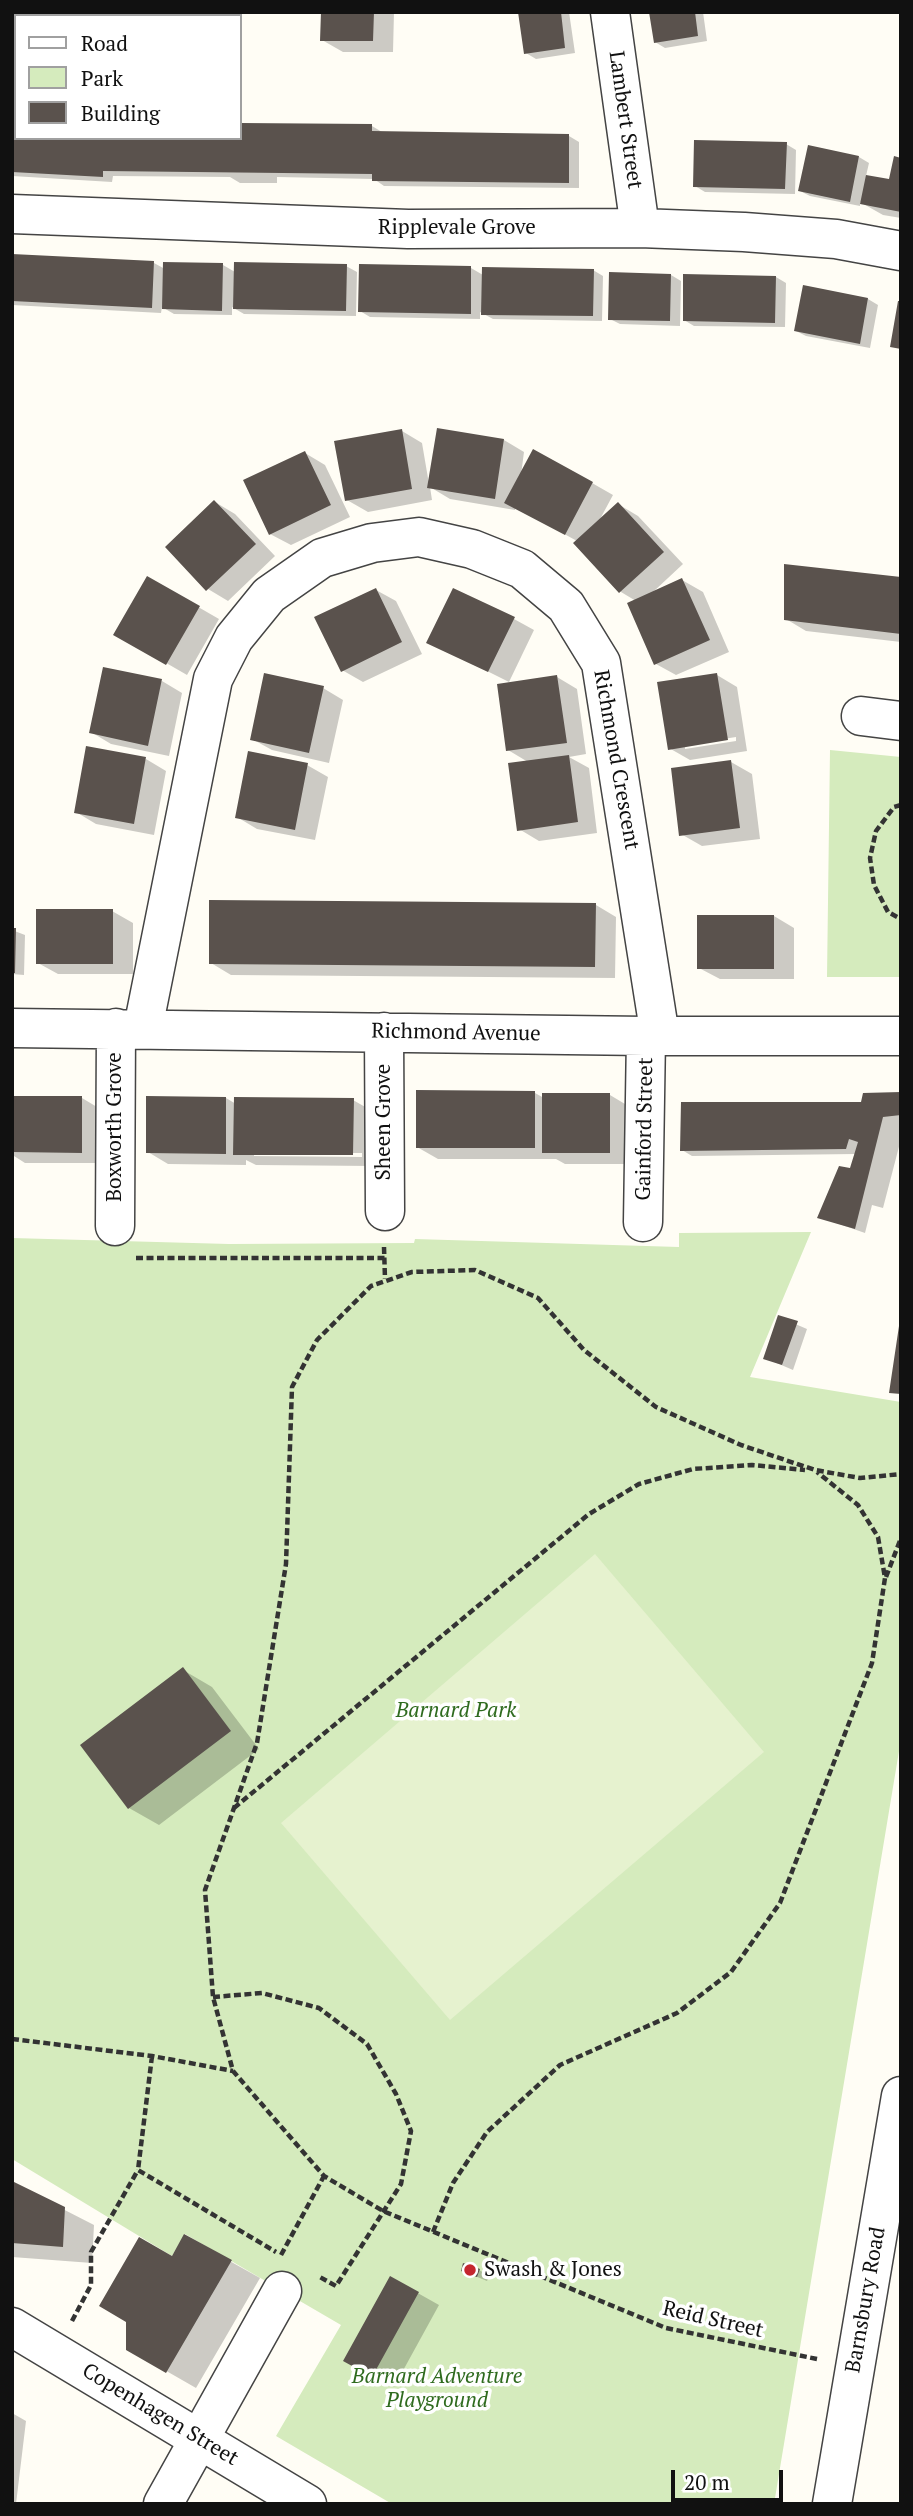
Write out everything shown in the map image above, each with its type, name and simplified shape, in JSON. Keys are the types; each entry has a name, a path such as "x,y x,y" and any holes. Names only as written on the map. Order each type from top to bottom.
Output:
{"street":[{"name":"Lambert Street","path":"610,12 640,228"},
{"name":"Ripplevale Grove","path":"12,214 408,229 640,228 836,239 901,251"},
{"name":"Richmond Crescent","path":"130,1028 213,679 234,638 270,594 322,558 372,543 419,537 472,549 522,569 566,606 601,663 653,1036"},
{"path":"861,716 901,721"},
{"name":"Richmond Avenue","path":"12,1028 653,1036 901,1035"},
{"name":"Boxworth Grove","path":"115,1226 130,1028"},
{"name":"Sheen Grove","path":"384,1032 385,1211"},
{"name":"Gainford Street","path":"643,1222 653,1036"},
{"name":"Barnsbury Road","path":"832,2504 901,2096"},
{"path":"163,2504 290,2269"},
{"name":"Copenhagen Street","path":"12,2327 307,2504"}],"path":[{"path":"901,805 894,807 876,831 870,858 874,885 888,912 901,919"},
{"path":"115,1226 114,1258 385,1258"},
{"path":"12,2039 152,2056 233,2071 213,1997 205,1890 257,1743 286,1564 292,1387 317,1340 371,1286 412,1272 475,1270 538,1298 584,1350 656,1407 741,1445 815,1470 858,1505 878,1537 885,1578"},
{"path":"234,1809 589,1514 629,1490 694,1469 752,1465 815,1470 860,1478 901,1474"},
{"path":"433,2232 453,2183 487,2132 560,2065 677,2013 732,1972 780,1903 872,1663 885,1578 901,1538"},
{"path":"138,2170 290,2269 336,2286 401,2184 411,2131 396,2094 367,2044 319,2008 262,1993 213,1997"},
{"path":"56,2352 91,2285 91,2252 138,2170 152,2056"},
{"name":"Reid Street","path":"233,2071 324,2176 383,2211 666,2329 821,2360"},
{"path":"290,2269 324,2176"}],"green space":[{"path":"830,750 901,757 901,977 827,977"},
{"name":"Barnard Park","path":"811,1232 750,1377 901,1402 901,1739 774,2504 392,2504 276,2436 341,2325 185,2234 172,2256 12,2159 12,1238 229,1244 414,1243 415,1239 679,1247 679,1233"},
{"path":"595,1554 764,1752 450,2020 281,1823"}],"building":[{"path":"165,12 217,12 217,14"},
{"path":"321,12 374,12 373,41 320,41"},
{"path":"518,12 561,12 565,48 524,54"},
{"path":"649,12 695,12 698,36 654,43"},
{"path":"12,122 14,140 242,140 242,123 372,124 372,131 569,134 569,183 372,181 372,174 103,171 103,177 12,172"},
{"path":"694,140 787,142 785,189 693,187"},
{"path":"808,145 859,156 850,202 798,191"},
{"path":"894,156 901,158 901,212 860,204 866,175 889,179"},
{"path":"12,254 154,261 152,308 12,301"},
{"path":"163,262 223,263 222,311 162,309"},
{"path":"234,262 347,264 346,311 233,309"},
{"path":"359,264 471,266 471,314 358,312"},
{"path":"482,267 594,269 593,316 481,315"},
{"path":"609,272 671,274 670,321 608,320"},
{"path":"683,274 776,276 775,323 683,321"},
{"path":"803,285 868,298 860,344 794,331"},
{"path":"898,301 901,301 901,349 890,347"},
{"path":"437,428 504,439 495,499 427,488"},
{"path":"402,429 412,489 345,501 334,441"},
{"path":"533,449 593,482 565,535 504,503"},
{"path":"305,451 331,505 269,535 243,480"},
{"path":"214,500 256,544 206,591 165,547"},
{"path":"618,502 664,552 619,593 573,543"},
{"path":"784,564 901,577 901,634 784,620"},
{"path":"147,576 200,606 166,665 113,635"},
{"path":"682,578 710,640 654,665 627,603"},
{"path":"376,588 402,642 341,672 314,617"},
{"path":"453,588 515,617 488,672 426,643"},
{"path":"103,667 162,679 148,746 89,733"},
{"path":"264,673 324,686 309,753 250,740"},
{"path":"717,673 728,740 668,750 657,682"},
{"path":"557,675 567,743 506,751 497,684"},
{"path":"86,746 146,757 134,824 74,813"},
{"path":"248,751 308,763 295,830 235,818"},
{"path":"569,755 578,822 517,831 508,763"},
{"path":"731,760 740,828 679,836 671,768"},
{"path":"209,900 596,903 595,967 209,964"},
{"path":"36,909 113,909 113,964 36,964"},
{"path":"697,915 774,915 774,969 697,969"},
{"path":"12,928 16,928 15,973 12,973"},
{"path":"416,1090 535,1091 535,1148 416,1148"},
{"path":"901,1092 901,1115 883,1117 855,1229 817,1218 839,1166 850,1168 858,1142 849,1139 846,1149 680,1151 681,1102 861,1102 863,1093"},
{"path":"542,1093 610,1093 610,1153 542,1153"},
{"path":"12,1096 82,1096 82,1153 12,1152"},
{"path":"146,1096 226,1097 226,1154 146,1153"},
{"path":"234,1097 354,1098 353,1155 233,1155"},
{"path":"778,1315 798,1321 782,1365 763,1359"},
{"path":"901,1326 901,1394 889,1393"},
{"path":"183,1667 231,1731 128,1809 80,1745"},
{"path":"12,2181 65,2207 63,2247 12,2243"},
{"path":"184,2234 232,2260 166,2373 126,2350 126,2322 99,2306 139,2237 172,2256"},
{"name":"Swash & Jones","path":"463,2263 480,2269 477,2277 461,2271"},
{"path":"390,2276 419,2292 372,2377 343,2361"}],"place":[{"name":"Swash & Jones","path":"470,2270"}],"park label":[{"name":"Barnard Adventure Playground","path":"437,2389"}]}
